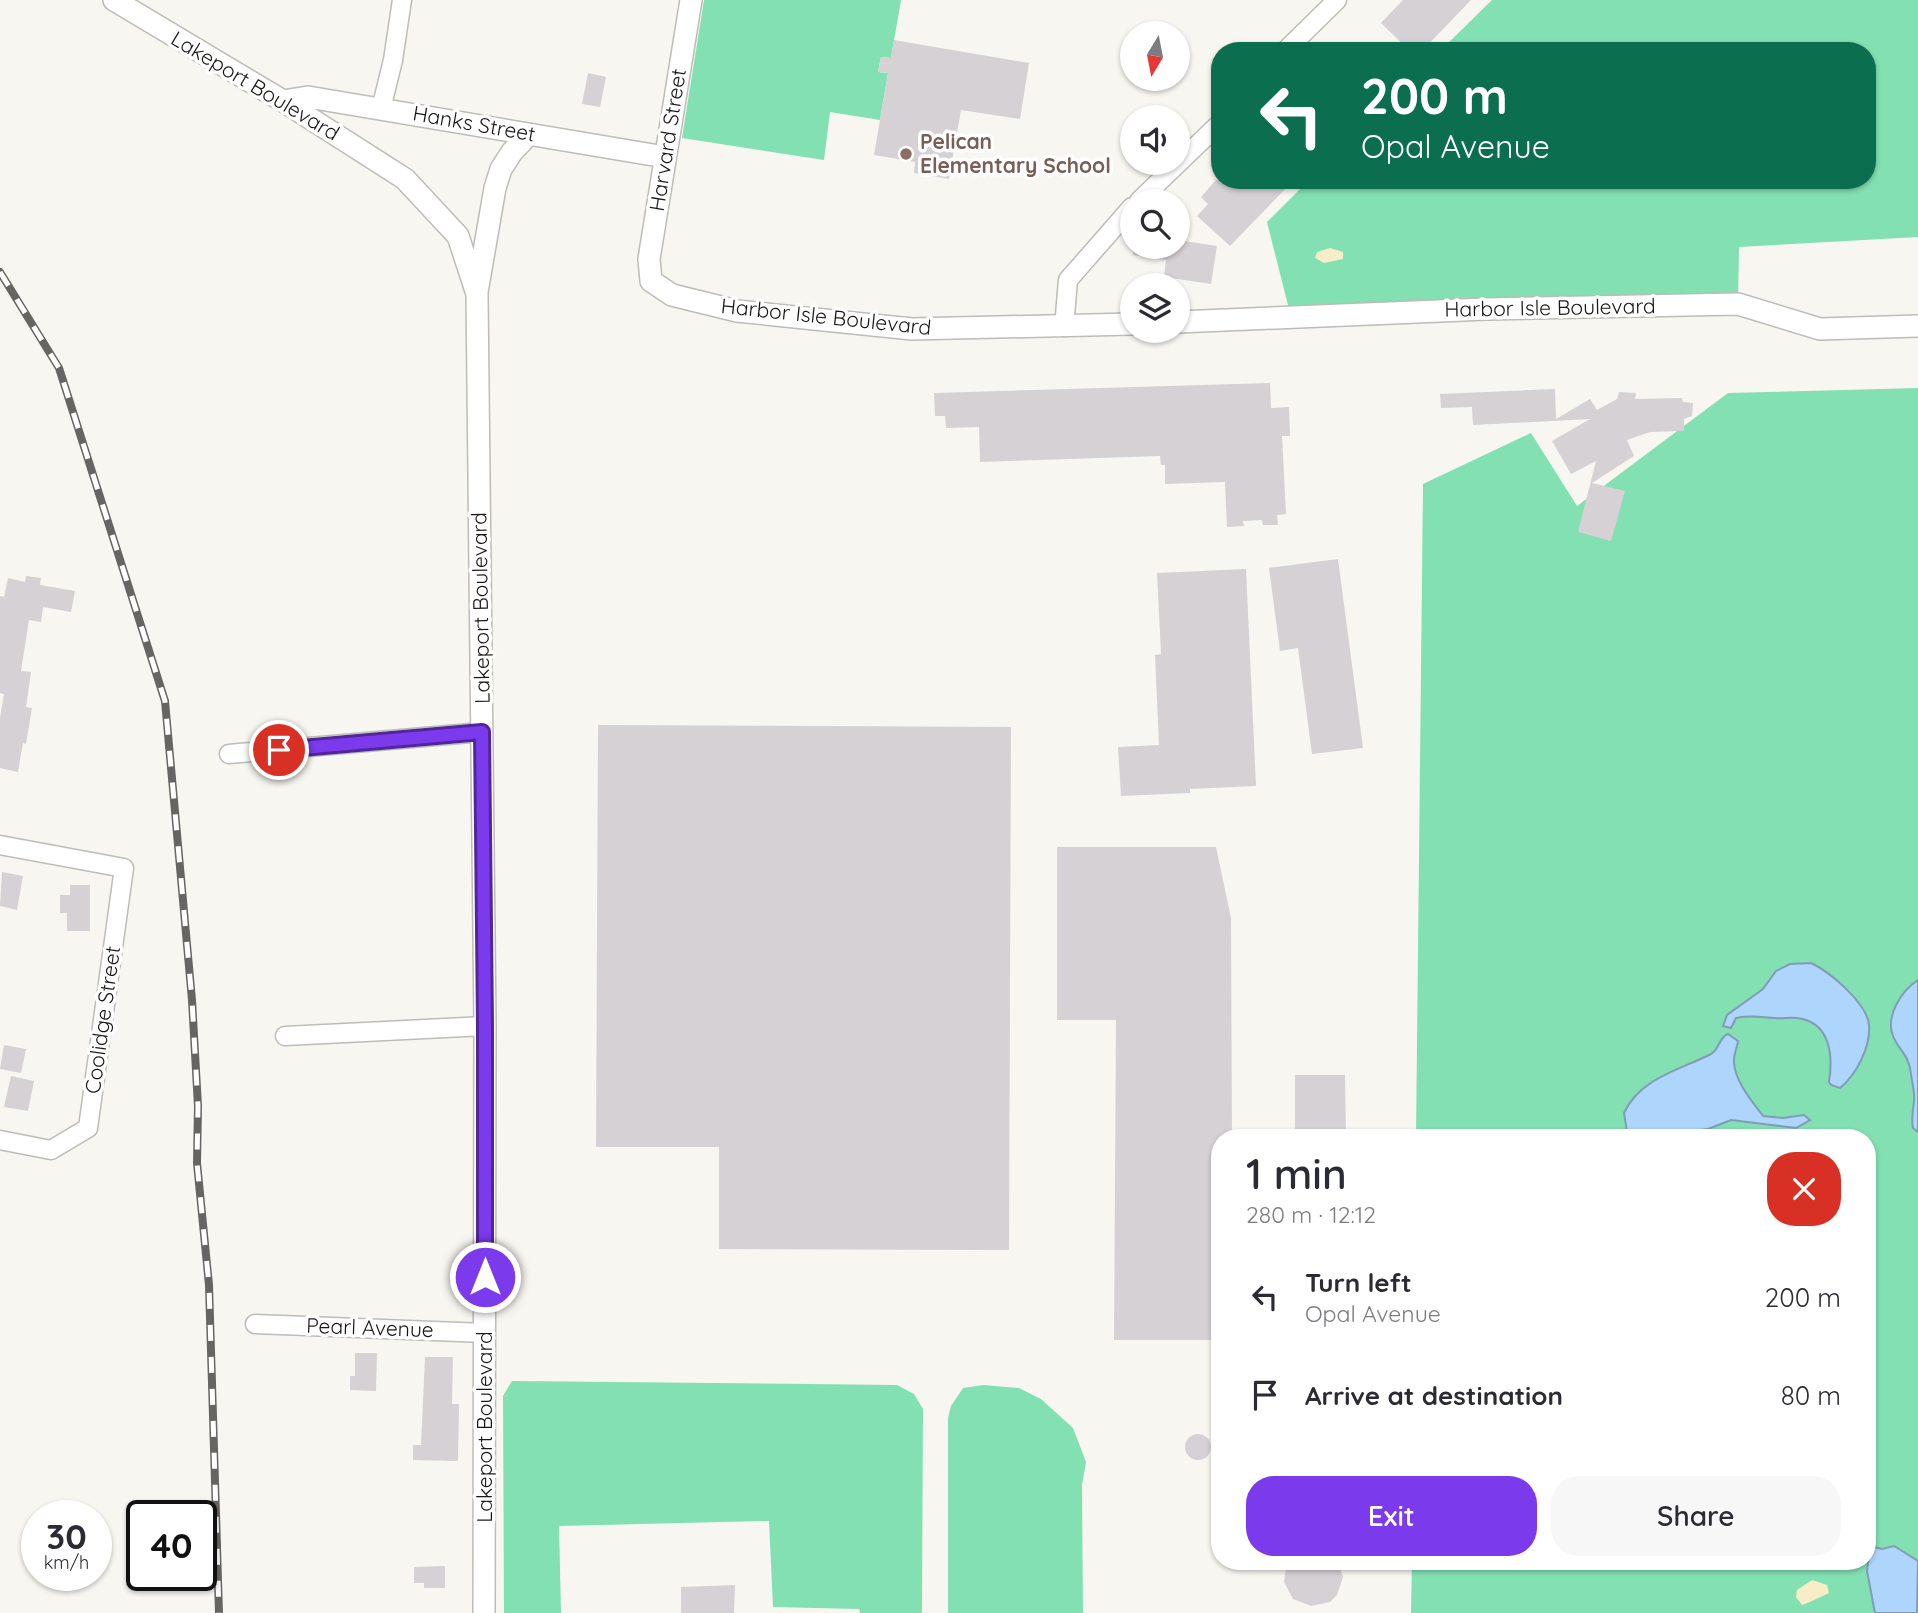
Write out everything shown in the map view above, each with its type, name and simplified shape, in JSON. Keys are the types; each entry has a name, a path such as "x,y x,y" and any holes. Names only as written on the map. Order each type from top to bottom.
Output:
{"street":[{"name":"Lakeport Boulevard","path":"114,0 405,178 458,236 477,295 485,1026 484,1613"},
{"path":"381,109 393,60 402,0"},
{"name":"Harvard Street","path":"651,281 649,259 691,0"},
{"path":"1294,42 1337,0"},
{"name":"Hanks Street","path":"283,101 308,97 665,157"},
{"path":"1151,189 1211,132"},
{"path":"477,295 495,188 501,169 529,134"},
{"path":"1064,327 1068,280 1120,221"},
{"name":"Harbor Isle Boulevard","path":"651,281 672,295 751,312 912,330 1120,325"},
{"name":"Harbor Isle Boulevard","path":"1190,321 1487,309 1738,304 1820,330 1918,326"},
{"path":"229,754 482,732"},
{"name":"Coolidge Street","path":"0,845 124,869 88,1128 51,1150 0,1140"},
{"path":"285,1036 485,1026"},
{"name":"Pearl Avenue","path":"255,1324 485,1333"}],"green space":[{"path":"704,0 901,0 891,58 881,57 878,72 888,73 880,120 830,112 824,160 682,138"},
{"path":"1492,0 1918,0 1918,237 1739,247 1738,304 1291,317 1267,222 1300,189 1876,189 1876,42 1449,42"},
{"path":"1918,388 1918,1613 1411,1613 1412,1570 1876,1570 1876,1129 1416,1129 1423,484 1531,433 1577,506 1728,393"},
{"path":"512,1381 897,1385 914,1394 923,1409 922,1613 860,1613 859,1609 773,1607 769,1521 559,1526 561,1613 504,1613 503,1396"},
{"path":"983,1385 1019,1388 1041,1399 1073,1428 1086,1462 1082,1485 1083,1613 948,1613 948,1418 951,1406 963,1388"}],"sand":[{"path":"1330,248 1343,252 1343,259 1324,263 1315,258 1317,252"},
{"path":"1812,1580 1827,1585 1829,1593 1802,1605 1796,1597 1797,1590"}],"water":[{"path":"1811,963 1828,973 1855,998 1867,1016 1868,1042 1852,1076 1840,1088 1829,1082 1830,1051 1823,1033 1808,1021 1756,1016 1736,1018 1731,1028 1723,1026 1727,1015 1763,989 1776,971 1790,964"},
{"path":"1918,980 1918,1132 1912,1124 1914,1094 1910,1067 1895,1041 1891,1020 1896,1004"},
{"path":"1728,1034 1738,1041 1734,1059 1737,1077 1763,1116 1783,1118 1804,1115 1810,1120 1796,1128 1731,1120 1708,1129 1627,1129 1624,1113 1640,1091 1662,1076 1711,1054"},
{"path":"1894,1546 1918,1561 1917,1613 1875,1613 1867,1571 1876,1570 1876,1548"}],"building":[{"path":"1403,0 1471,0 1431,42 1401,42 1381,23"},
{"name":"Pelican Elementary School","path":"894,40 1029,63 1020,119 961,110 949,179 914,173 915,162 874,155 888,73 878,72 881,57 891,58"},
{"path":"588,73 606,77 600,107 582,104"},
{"path":"1211,186 1211,189 1285,189 1230,246 1197,216 1208,204 1201,197"},
{"path":"1190,242 1217,246 1211,284 1190,281 1190,273 1164,273 1166,260 1159,259 1190,259"},
{"path":"1270,383 1271,408 1289,407 1290,436 1282,436 1286,514 1277,515 1278,525 1263,525 1262,520 1243,521 1244,526 1227,527 1225,482 1165,484 1165,465 1161,465 1160,456 980,462 979,427 946,428 945,416 935,416 934,393"},
{"path":"1555,389 1556,419 1590,399 1597,410 1617,399 1619,392 1636,393 1635,399 1682,398 1683,402 1693,403 1692,416 1684,419 1684,431 1650,432 1627,440 1634,456 1592,483 1625,491 1611,541 1578,532 1596,461 1571,474 1552,441 1590,419 1473,425 1472,407 1441,408 1440,394"},
{"path":"1338,559 1363,748 1312,754 1298,648 1280,651 1269,568"},
{"path":"1246,569 1256,786 1190,789 1190,793 1121,796 1118,747 1159,745 1155,655 1161,654 1157,573"},
{"path":"26,576 41,578 40,585 75,591 71,612 43,607 41,622 29,620 21,671 31,672 26,707 32,708 18,772 0,768 0,718 4,694 0,693 0,596 4,597 8,578 25,582"},
{"path":"598,725 1011,727 1009,1250 719,1249 719,1147 596,1147"},
{"path":"1057,847 1216,847 1231,918 1232,1129 1211,1129 1211,1340 1114,1340 1116,1020 1057,1020"},
{"path":"2,872 23,876 17,910 0,906"},
{"path":"70,885 90,885 90,931 67,931 67,913 60,913 60,895 70,895"},
{"path":"4,1045 26,1049 21,1073 0,1069"},
{"path":"1295,1075 1345,1075 1346,1129 1295,1129"},
{"path":"11,1076 34,1081 28,1111 4,1107"},
{"path":"355,1353 377,1353 376,1391 350,1390 350,1376 355,1376"},
{"path":"425,1357 453,1357 452,1404 459,1404 458,1461 413,1460 413,1445 421,1445"},
{"path":"1198,1434 1207,1438 1211,1447 1207,1456 1198,1460 1189,1456 1185,1447 1189,1438"},
{"path":"445,1566 445,1588 424,1588 424,1583 414,1583 414,1567"},
{"path":"1286,1570 1341,1570 1343,1577 1337,1595 1330,1602 1311,1606 1293,1599 1284,1582"},
{"path":"735,1585 734,1613 681,1613 681,1587"}],"railway":[{"path":"0,272 59,368 165,701 192,1000 198,1106 197,1163 209,1285 219,1613"}],"place":[{"name":"Pelican Elementary School","path":"906,154"}],"route":[{"path":"279,750 482,732 485,1277"}]}
